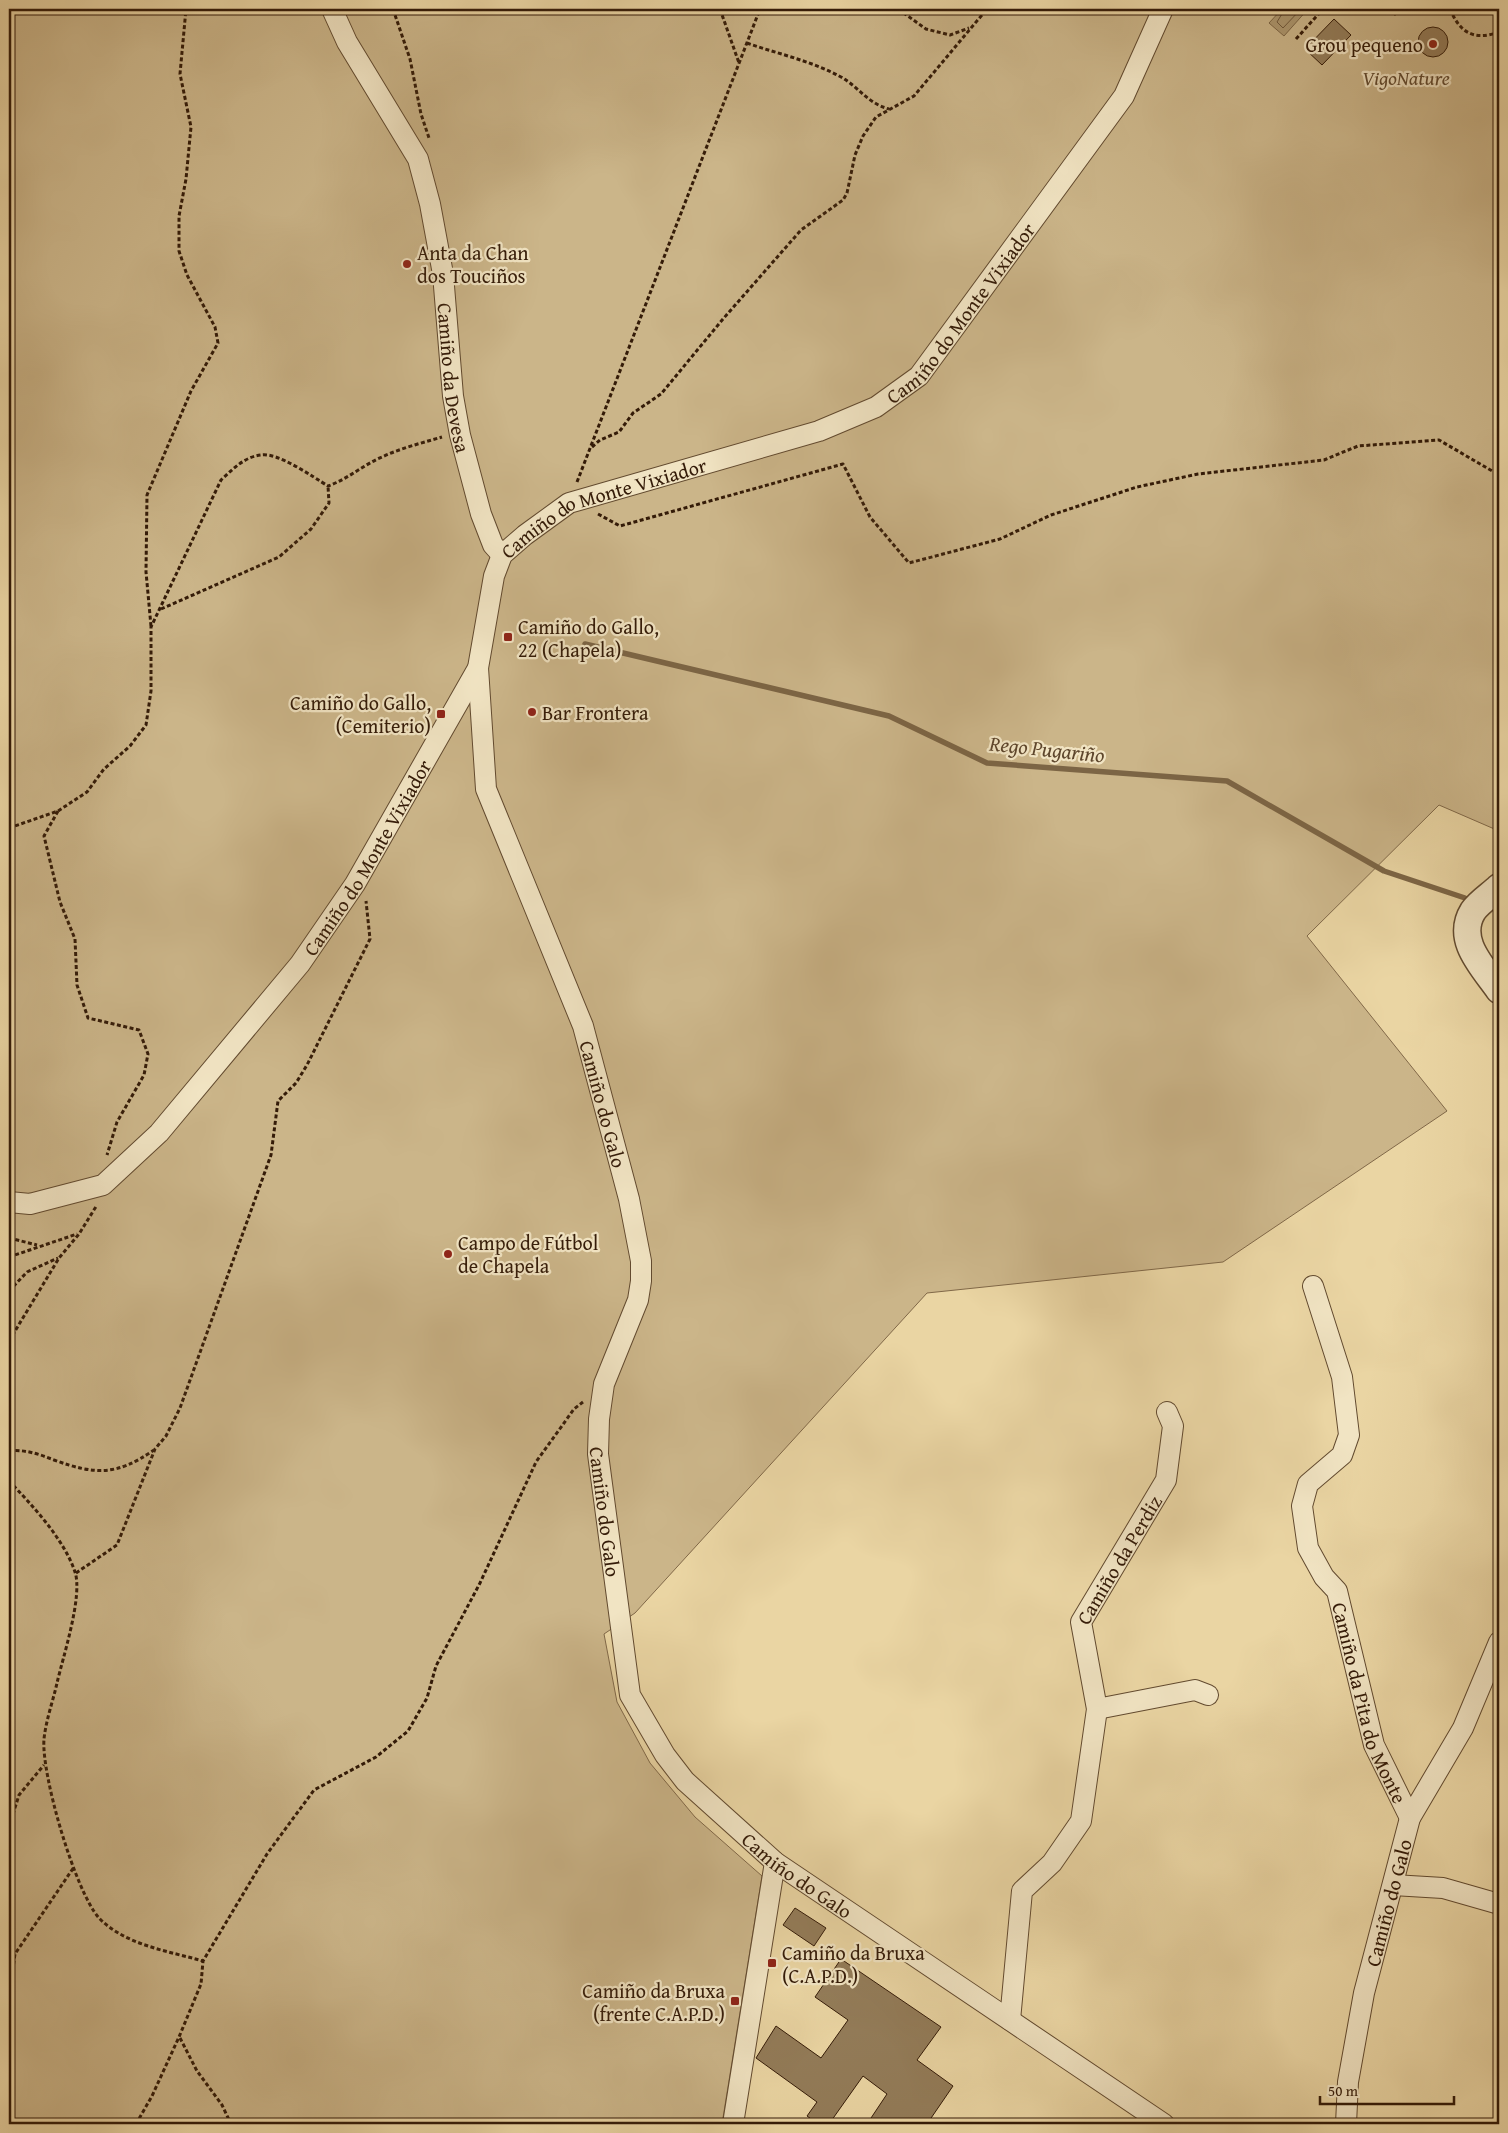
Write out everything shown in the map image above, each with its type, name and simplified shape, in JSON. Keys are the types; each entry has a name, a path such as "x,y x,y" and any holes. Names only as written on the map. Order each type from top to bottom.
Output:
{"street":[{"name":"Camiño da Devesa","path":"332,9 347,42 418,159 430,204 443,274 453,396 460,434 481,514 493,545 502,555"},
{"name":"Camiño do Monte Vixiador","path":"9,1202 30,1204 103,1185 165,1126 300,964 355,884 478,668 494,576 502,555 525,534 569,504 819,431 876,407 919,376 1124,96 1163,9"},
{"name":"Camiño do Galo","path":"478,668 486,789 583,1026 629,1200 641,1260 641,1281 638,1300 604,1384 599,1419 598,1454 630,1695 664,1755 686,1781 776,1862 1164,2124"},
{"path":"1499,887 1473,911 1466,935 1472,952 1499,990"},
{"name":"Camiño da Pita do Monte","path":"1313,1286 1342,1377 1349,1435 1342,1455 1308,1484 1302,1506 1308,1548 1324,1577 1337,1591 1374,1745 1410,1818"},
{"name":"Camiño da Perdiz","path":"1010,2020 1022,1892 1052,1864 1081,1821 1097,1709 1080,1622 1166,1480 1173,1426 1167,1412"},
{"name":"Camiño do Galo","path":"1346,2124 1348,2082 1364,1993 1410,1818 1463,1728 1499,1642"},
{"path":"1097,1709 1195,1690 1208,1695"},
{"path":"733,2124 776,1862"},
{"path":"1393,1885 1443,1888 1499,1904"}],"path":[{"path":"9,828 58,811 88,792 104,769 130,746 146,725 151,691 151,628 146,572 147,495 191,391 218,343 215,327 187,275 179,251 178,216 186,179 191,127 180,74 186,9"},
{"path":"720,9 739,63"},
{"path":"760,9 574,490 576,502 620,526 843,464 870,517 909,562 1000,539 1051,515 1137,487 1198,474 1324,460 1358,446 1440,440 1499,475"},
{"path":"898,9 926,29 950,35 970,28"},
{"path":"590,448 600,440 619,432 633,413 662,394 723,319 801,230 843,200 847,193 855,155 863,136 876,118 914,96 988,9"},
{"path":"1296,39 1323,9"},
{"path":"1389,9 1395,14 1404,9"},
{"path":"1450,9 1456,21 1469,33 1482,37 1499,32"},
{"path":"747,43 780,55 816,64 843,78 875,105 890,109"},
{"path":"151,628 221,480 238,464 262,454 303,470 328,486 344,481 383,456 446,436 460,434"},
{"path":"160,609 279,557 311,529 329,504 328,486"},
{"path":"9,1341 59,1258 79,1234 97,1204 103,1185 106,1157 114,1131 144,1075 148,1054 139,1030 88,1018 77,984 75,939 60,902 44,836 58,811"},
{"path":"9,1451 35,1453 76,1468 110,1471 133,1464 154,1449 166,1436 180,1408 232,1270 271,1155 278,1101 296,1083 307,1065 370,939 367,904 355,884"},
{"path":"9,1257 79,1234"},
{"path":"9,1238 38,1246"},
{"path":"9,1290 27,1272 59,1258"},
{"path":"136,2124 152,2096 179,2037 200,1984 203,1961 267,1854 314,1790 376,1757 408,1731 427,1698 436,1666 480,1584 536,1462 574,1409 604,1384"},
{"path":"76,1573 117,1546 154,1449"},
{"path":"9,1480 31,1504 58,1540 76,1573 77,1599 44,1738 44,1766 63,1836 83,1891 99,1917 128,1938 203,1961"},
{"path":"9,1827 19,1796 44,1766"},
{"path":"9,1998 15,1954 74,1867"},
{"path":"179,2037 197,2072 222,2105 231,2124"}],"green space":[{"name":"VigoNature","path":"9,9 1499,9 1499,831 1439,805 1307,936 1447,1111 1223,1262 927,1293 635,1613 604,1634 617,1702 650,1763 695,1817 762,1876 722,2124 9,2124"}],"water":[{"path":"1282,9 1308,9 1284,36 1269,23"}],"building":[{"path":"1334,19 1351,35 1322,65 1305,49"},
{"name":"Grou pequeno","path":"1433,27 1444,31 1448,42 1444,53 1433,57 1422,53 1418,42 1422,31"},
{"path":"795,1908 826,1928 814,1946 783,1925"},
{"path":"841,1959 941,2027 917,2060 953,2086 927,2124 867,2124 887,2094 863,2076 829,2124 818,2124 807,2116 817,2102 756,2058 776,2026 821,2058 848,2020 815,1997"}],"waterway":[{"name":"Rego Pugariño","path":"585,644 889,716 987,763 1227,781 1384,871 1465,898"}],"place":[{"name":"Grou pequeno","path":"1433,44"},
{"name":"Anta da Chan dos Touciños","path":"407,264"},
{"name":"Camiño do Gallo, 22 (Chapela)","path":"508,637"},
{"name":"Bar Frontera","path":"532,712"},
{"name":"Camiño do Gallo, (Cemiterio)","path":"441,714"},
{"name":"Campo de Fútbol de Chapela","path":"448,1254"},
{"name":"Camiño da Bruxa (C.A.P.D.)","path":"772,1963"},
{"name":"Camiño da Bruxa (frente C.A.P.D.)","path":"735,2001"}]}
